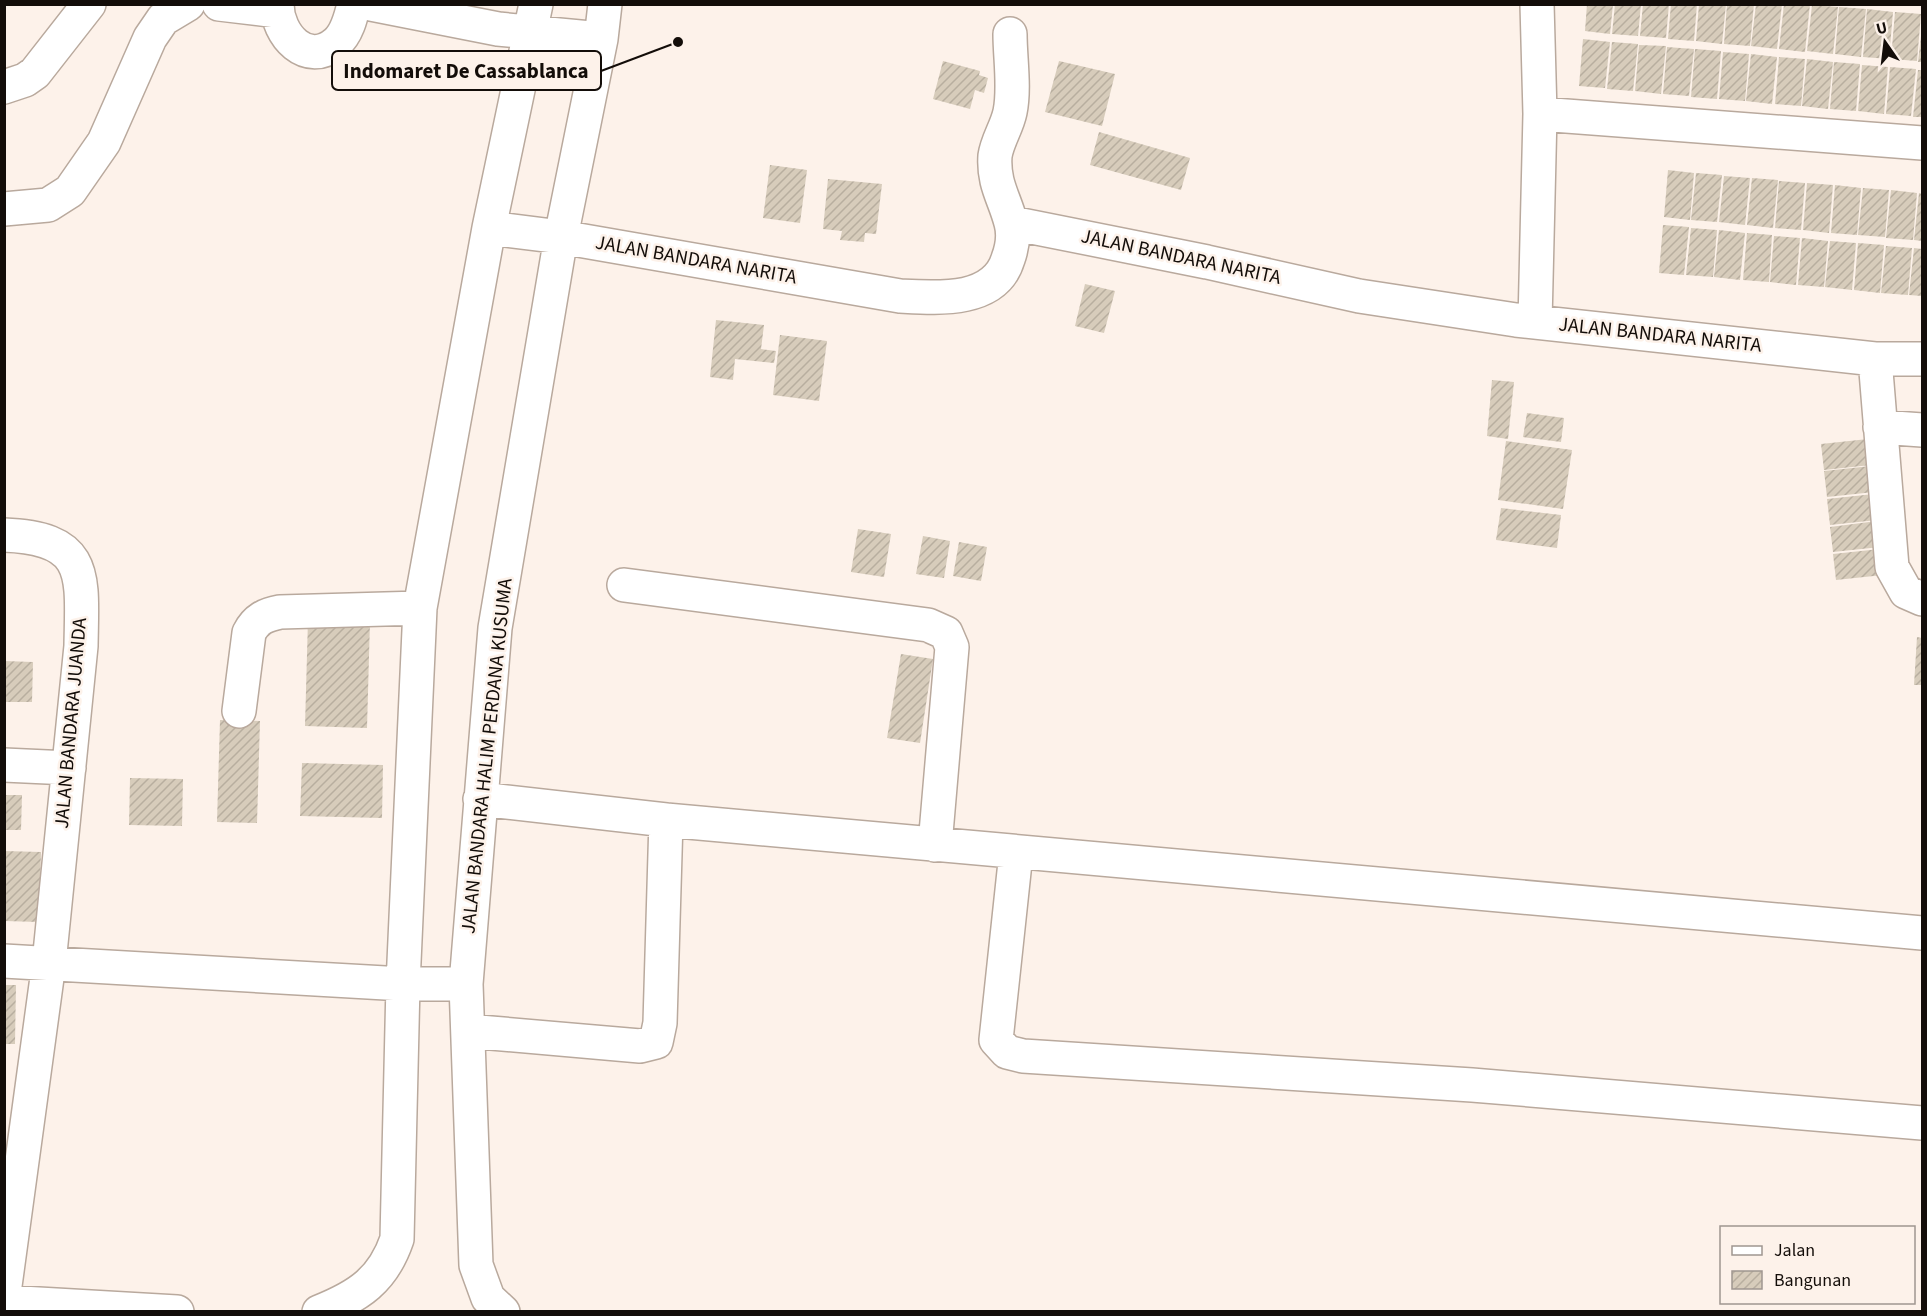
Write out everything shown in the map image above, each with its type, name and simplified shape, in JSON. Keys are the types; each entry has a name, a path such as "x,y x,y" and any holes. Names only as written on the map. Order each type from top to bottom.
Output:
{"street":[{"path":"4,87 25,80 35,73 89,4"},
{"path":"4,209 48,205 70,191 104,142 150,38 163,19 188,4"},
{"path":"219,4 277,8 287,39 294,45 314,51 328,48 342,38 354,4"},
{"path":"371,4 498,29 534,19 601,39"},
{"name":"JALAN BANDARA HALIM PERDANA KUSUMA","path":"503,1311 488,1298 476,1265 466,984 480,799 495,628 561,237 601,39 605,4"},
{"path":"1525,321 1540,114 1537,4"},
{"path":"320,1311 359,1294 391,1258 397,1239 403,984 420,608 489,228 534,19"},
{"path":"1010,34 1010,111 995,155 998,192 1012,224"},
{"path":"1540,114 1923,143"},
{"name":"JALAN BANDARA NARITA","path":"489,228 561,237 900,296 938,298 961,296 985,288 1005,270 1012,247 1012,224 1207,262 1359,296 1525,321 1875,359 1923,359"},
{"path":"1875,359 1892,567 1906,592 1923,599"},
{"path":"1880,427 1923,429"},
{"name":"JALAN BANDARA JUANDA","path":"4,535 35,536 56,545 72,558 79,572 81,646 49,963 4,1293"},
{"path":"624,585 928,624 946,633 952,647 935,845"},
{"path":"239,711 249,633 262,617 280,612 420,608"},
{"path":"4,765 69,768"},
{"path":"480,799 666,820 1016,853 1923,933"},
{"path":"468,1031 640,1046 656,1042 660,1023 666,820"},
{"path":"1016,853 996,1040 1007,1052 1047,1058 1472,1085 1923,1123"},
{"path":"4,961 403,984 466,984"},
{"path":"4,1302 177,1311"}],"building":[{"path":"1587,4 1613,4 1610,34 1585,31"},
{"path":"1615,4 1641,4 1638,36 1612,34"},
{"path":"1643,4 1669,4 1666,38 1640,36"},
{"path":"1671,4 1697,4 1694,41 1668,39"},
{"path":"1699,4 1726,4 1722,44 1696,41"},
{"path":"1727,4 1754,4 1750,46 1724,44"},
{"path":"1756,4 1782,4 1777,49 1751,46"},
{"path":"1784,4 1810,4 1805,52 1779,49"},
{"path":"1812,5 1838,7 1833,54 1807,51"},
{"path":"1839,7 1866,9 1861,57 1835,54"},
{"path":"1867,9 1893,12 1889,59 1863,57"},
{"path":"1895,12 1921,14 1917,61 1891,59"},
{"path":"1921,36 1922,62 1918,62"},
{"path":"1583,39 1610,42 1605,88 1579,86"},
{"path":"1612,42 1638,44 1633,91 1607,89"},
{"path":"1639,45 1666,46 1661,94 1635,91"},
{"path":"1667,47 1694,49 1689,96 1663,94"},
{"path":"1695,49 1721,51 1717,99 1691,97"},
{"path":"1723,52 1749,54 1745,101 1719,99"},
{"path":"1751,54 1777,57 1772,104 1746,101"},
{"path":"1779,57 1805,59 1801,106 1775,104"},
{"path":"1807,59 1833,62 1828,109 1802,106"},
{"path":"943,61 980,71 979,75 988,78 984,93 975,90 970,109 933,99"},
{"path":"1059,61 1115,74 1102,126 1045,112"},
{"path":"1834,62 1860,64 1856,111 1830,109"},
{"path":"1862,65 1888,67 1884,114 1858,111"},
{"path":"1890,67 1916,69 1911,116 1886,114"},
{"path":"1918,70 1922,70 1922,117 1913,117"},
{"path":"1099,132 1190,158 1181,190 1090,165"},
{"path":"770,165 807,170 800,223 763,218"},
{"path":"1668,170 1694,173 1690,220 1664,217"},
{"path":"1696,173 1722,175 1717,222 1691,220"},
{"path":"1724,176 1750,178 1745,225 1719,222"},
{"path":"1752,178 1778,180 1773,228 1747,225"},
{"path":"828,179 882,184 876,234 865,233 864,242 840,240 842,231 823,229"},
{"path":"1779,181 1805,183 1801,230 1775,228"},
{"path":"1807,183 1833,185 1829,233 1803,230"},
{"path":"1835,185 1861,188 1857,235 1831,233"},
{"path":"1863,188 1889,190 1885,237 1858,235"},
{"path":"1891,190 1917,193 1913,240 1886,238"},
{"path":"1919,193 1922,194 1922,241 1914,240"},
{"path":"1663,225 1689,227 1684,275 1659,273"},
{"path":"1691,228 1717,230 1713,277 1686,275"},
{"path":"1719,230 1745,233 1740,280 1714,277"},
{"path":"1747,233 1772,235 1769,282 1743,280"},
{"path":"1774,236 1800,238 1796,285 1770,282"},
{"path":"1802,238 1828,241 1824,287 1798,285"},
{"path":"1830,241 1856,243 1852,290 1825,287"},
{"path":"1858,243 1884,245 1880,293 1854,290"},
{"path":"1886,246 1912,248 1908,295 1881,293"},
{"path":"1914,248 1922,249 1922,296 1909,295"},
{"path":"1085,284 1115,291 1104,333 1075,326"},
{"path":"716,320 764,325 761,349 776,351 774,363 735,359 733,380 710,377"},
{"path":"780,335 827,341 819,401 773,395"},
{"path":"1492,380 1514,382 1508,439 1487,436"},
{"path":"1527,413 1564,418 1561,442 1523,437"},
{"path":"1868,439 1871,465 1824,470 1821,444"},
{"path":"1506,441 1572,450 1563,509 1498,500"},
{"path":"1871,466 1874,492 1827,497 1824,471"},
{"path":"1874,494 1877,520 1830,525 1827,499"},
{"path":"1501,508 1561,515 1557,548 1496,540"},
{"path":"1877,521 1880,547 1833,552 1830,527"},
{"path":"858,529 891,534 884,577 851,572"},
{"path":"923,536 950,541 944,578 916,574"},
{"path":"959,542 987,547 981,581 953,576"},
{"path":"1880,549 1883,575 1836,580 1833,554"},
{"path":"308,619 370,621 367,728 305,726"},
{"path":"1917,637 1922,638 1922,685 1914,685"},
{"path":"901,654 933,659 920,743 887,738"},
{"path":"4,661 33,662 32,702 4,702"},
{"path":"220,720 260,721 257,823 217,822"},
{"path":"302,763 383,765 382,818 300,816"},
{"path":"130,778 183,779 182,826 129,825"},
{"path":"4,795 22,795 21,830 4,830"},
{"path":"4,851 41,852 39,922 4,921"},
{"path":"4,985 16,985 15,1044 4,1044"}],"place":[{"name":"Indomaret De Cassablanca","path":"678,42"}]}
